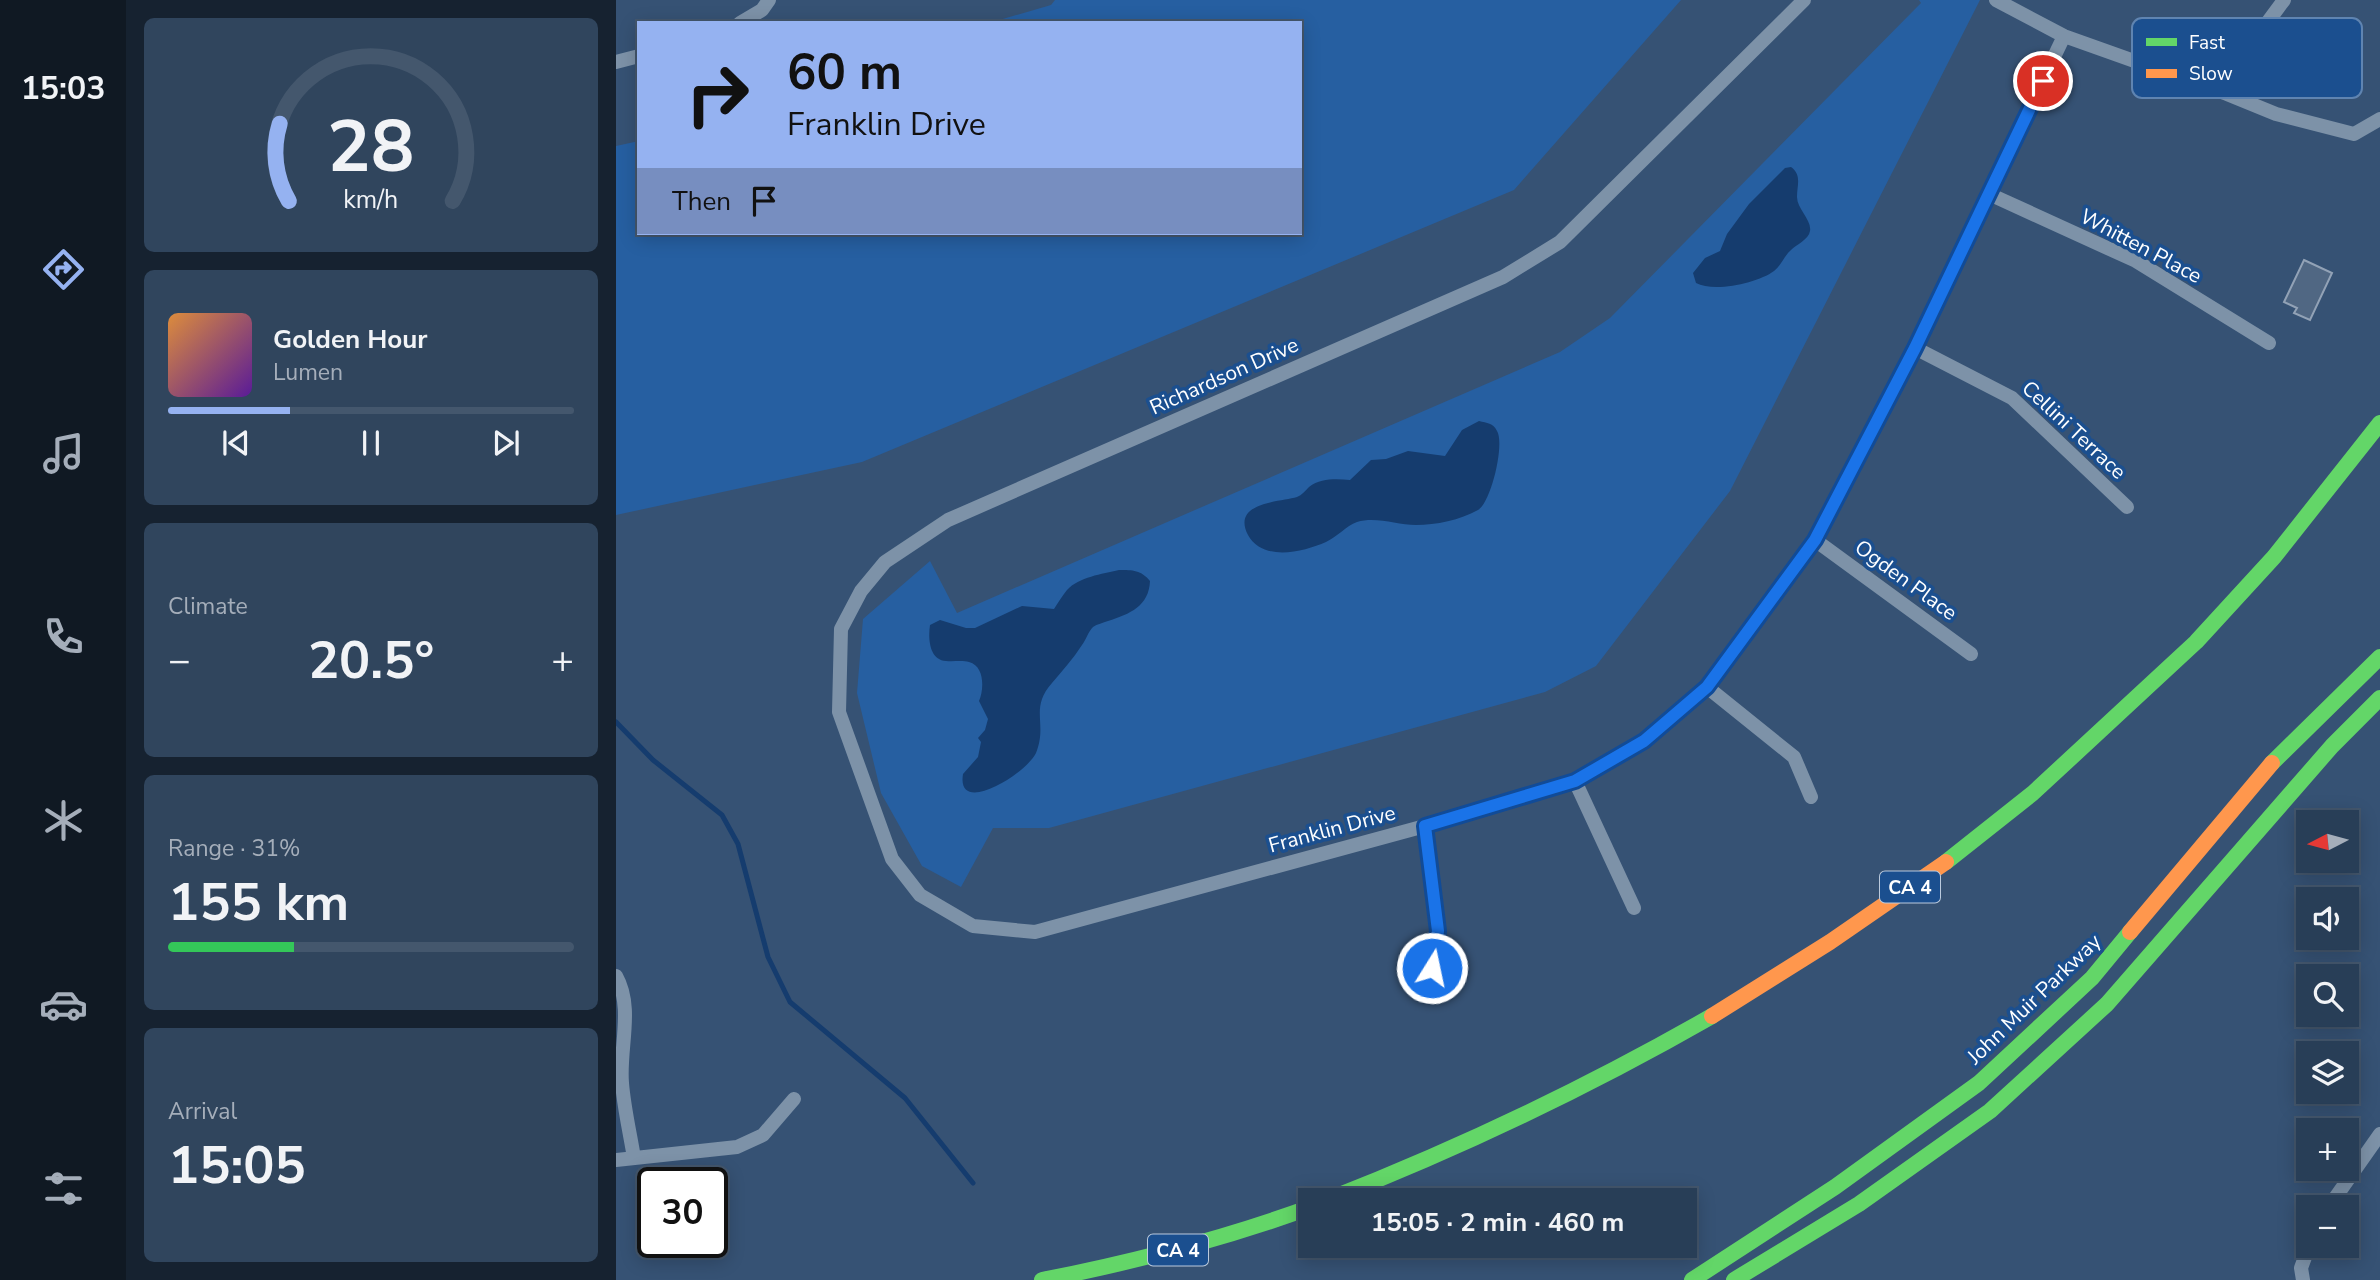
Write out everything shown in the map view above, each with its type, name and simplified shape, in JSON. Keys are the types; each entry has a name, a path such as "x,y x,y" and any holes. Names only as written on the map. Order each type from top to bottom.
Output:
{"main road":[{"name":"CA 4","path":"1360,1188 1477,1138 1640,1058 1779,975 1871,915 1956,854 2018,806 2079,752 2204,634 2254,578 2380,423"},
{"name":"John Muir Parkway","path":"1692,1280 1835,1187 1979,1083 2092,978 2196,851 2278,757 2380,657"},
{"path":"1734,1280 1859,1204 1990,1111 2107,1004 2332,746 2380,698"},
{"name":"CA 4","path":"1042,1280 1180,1249 1298,1212"}],"street":[{"path":"743,21 762,10 769,0"},
{"name":"Richardson Drive","path":"892,859 839,712 841,629 861,591 885,562 948,520 1503,277 1560,242 1804,0"},
{"path":"1996,0 2064,36 2132,60"},
{"path":"2271,18 2284,0"},
{"name":"Franklin Drive","path":"892,859 920,895 973,926 1035,932 1425,826 1575,781 1644,741 1707,687 1815,540 1915,348 2064,36"},
{"path":"616,62 637,57"},
{"path":"2237,98 2276,114 2354,134 2380,119"},
{"name":"Whitten Place","path":"1989,194 2136,261 2269,343"},
{"name":"Cellini Terrace","path":"1915,348 2012,398 2127,507"},
{"name":"Ogden Place","path":"1815,540 1971,654"},
{"path":"1707,687 1794,757 1811,796"},
{"path":"1575,781 1634,908"},
{"path":"1425,826 1438,931 1432,968"},
{"path":"616,976 624,990 622,1081 634,1158"},
{"path":"616,1160 737,1147 763,1135 794,1099"},
{"path":"2337,1195 2380,1134"},
{"path":"2302,1280 2301,1268 2305,1258"}],"shaded area":[{"path":"1055,0 1681,0 1514,190 862,462 616,515 616,146 637,141 637,235 1302,235 1302,21 996,21 1051,5"},
{"path":"1919,0 1980,0 1730,491 1596,666 1545,692 1049,828 993,828 961,887 922,866 881,793 857,693 863,619 930,561 957,613 1560,352 1610,318 1921,3"},
{"path":"1791,167 1798,177 1799,206 1810,227 1807,237 1789,252 1776,269 1758,279 1724,287 1696,283 1693,273 1705,258 1720,251 1727,234 1749,204 1785,168"},
{"path":"1479,421 1490,424 1497,431 1498,460 1488,497 1478,510 1471,514 1424,525 1364,520 1326,542 1295,551 1273,552 1263,549 1248,535 1246,516 1260,505 1297,497 1318,482 1350,480 1371,460 1386,459 1408,451 1445,456 1462,430"},
{"path":"1119,570 1136,571 1150,581 1149,590 1142,603 1131,612 1093,627 1075,655 1045,692 1040,709 1039,742 1030,762 993,787 980,792 970,792 964,786 963,774 978,757 981,742 978,738 985,730 988,719 979,701 982,691 981,673 969,662 946,661 936,657 930,642 930,625 940,620 975,628 1022,606 1054,609 1067,590 1078,582"}],"building":[{"path":"2304,260 2332,273 2310,320 2294,313 2297,308 2284,302"}],"waterway":[{"path":"616,722 653,760 722,815 738,844 768,957 790,1002 905,1098 973,1183"}],"traffic: fast":[{"path":"1946,862 2033,793 2196,642 2274,557 2380,423"},
{"path":"2272,763 2380,657"},
{"path":"1734,1280 1859,1204 1990,1111 2107,1004 2332,746 2380,698"},
{"path":"1692,1280 1835,1187 1979,1083 2092,978 2130,932"},
{"path":"1356,1188 1523,1115 1712,1016"},
{"path":"1042,1280 1178,1249 1298,1211"}],"traffic: slow":[{"path":"2130,932 2272,763"},
{"path":"1712,1016 1830,942 1946,862"}],"route":[{"path":"1432,968 1438,931 1425,826 1575,781 1644,741 1707,687 1815,540 1915,348 2043,81"}]}
